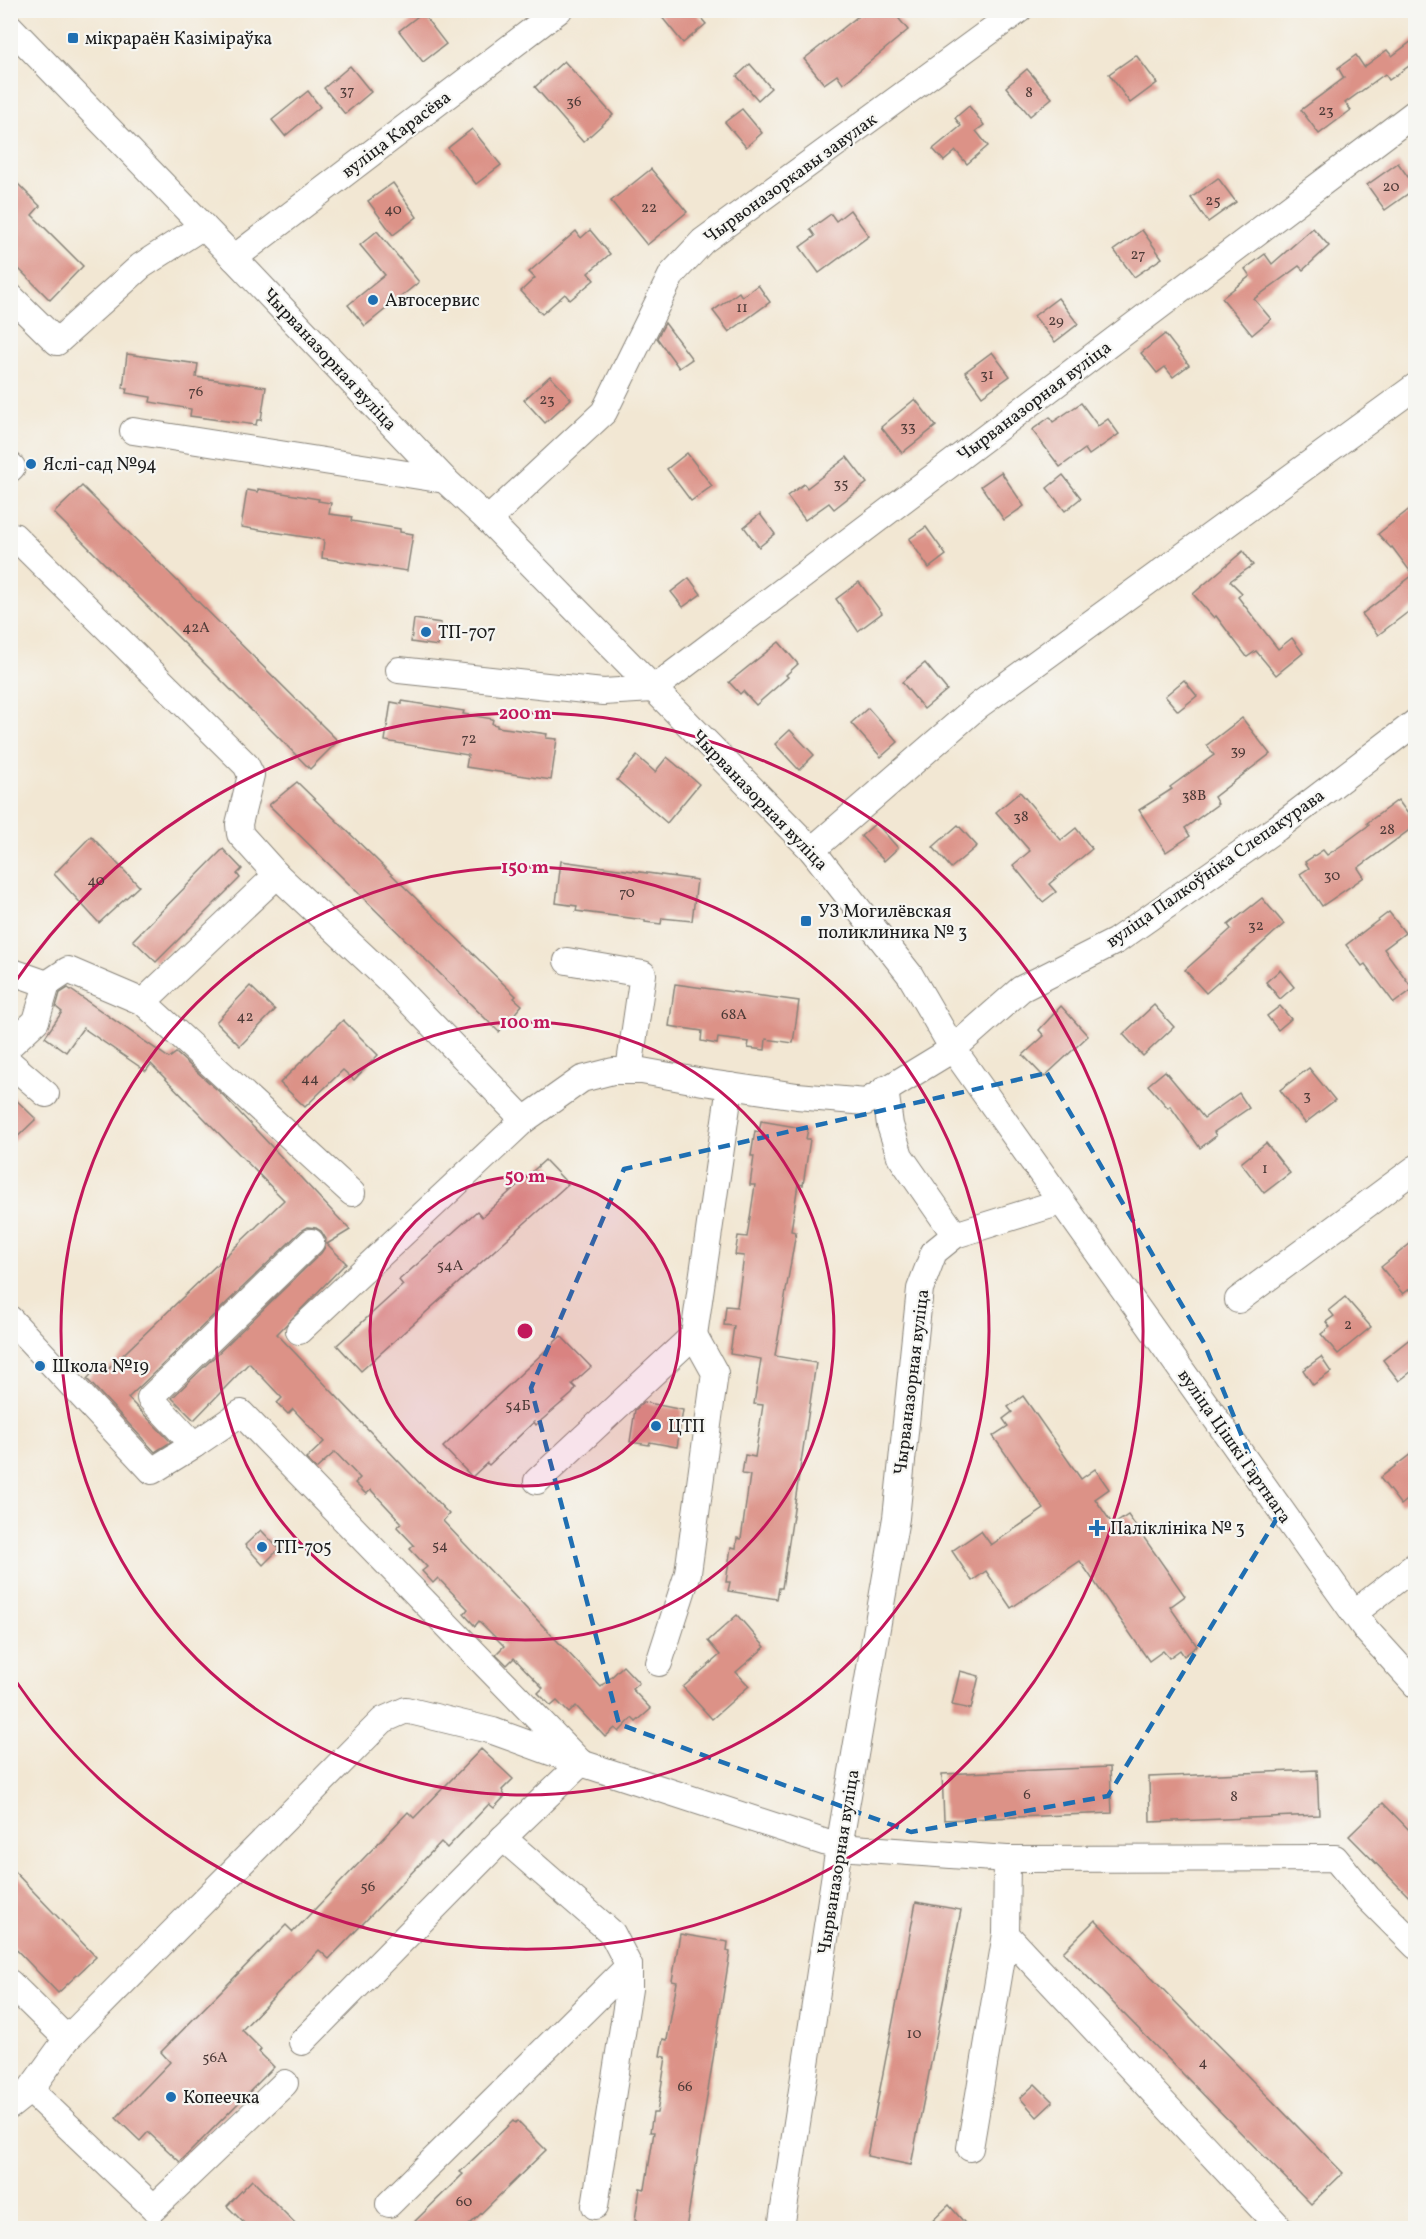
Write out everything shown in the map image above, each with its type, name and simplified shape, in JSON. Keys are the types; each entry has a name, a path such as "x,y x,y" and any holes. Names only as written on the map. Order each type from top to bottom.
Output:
{"street":[{"name":"вуліца Карасёва","path":"234,258 558,10"},
{"name":"Чырвоназоркавы завулак","path":"488,520 604,412 672,274 703,241 1019,10"},
{"name":"Чырваназорная вуліца","path":"15,23 203,226 445,480 488,520 812,850 910,975 953,1049 1061,1202 955,1235 934,1252 920,1289 896,1518 839,1847 785,2227"},
{"name":"Чырваназорная вуліца","path":"653,689 1416,112"},
{"path":"10,296 57,342 141,266 203,226"},
{"path":"812,850 978,705 1416,386"},
{"path":"133,431 445,480"},
{"path":"10,540 14,536 246,765 251,775 238,831 277,875 391,982 524,1120"},
{"path":"399,670 603,693 653,689"},
{"name":"вуліца Палкоўніка Слепакурава","path":"299,1331 524,1120 582,1079 613,1071 629,1070 848,1102 866,1102 953,1049 1021,989 1116,940 1277,828 1416,722"},
{"path":"143,1002 277,875"},
{"path":"567,961 643,974 629,1070"},
{"path":"10,1045 36,1021 47,984 68,970 143,1002 352,1192"},
{"path":"10,972 47,984"},
{"path":"10,1063 46,1094"},
{"path":"659,1663 688,1573 715,1373 694,1335 730,1086"},
{"path":"885,1089 890,1125 900,1156 955,1235"},
{"path":"1238,1300 1416,1168"},
{"name":"вуліца Цішкі Гартнага","path":"1061,1202 1367,1631 1416,1685"},
{"path":"194,1445 150,1398 311,1242"},
{"path":"10,1319 152,1471 241,1413 581,1763"},
{"path":"537,1481 694,1335"},
{"path":"1354,1613 1416,1565"},
{"path":"10,2106 30,2090 67,2039 383,1720 406,1710 493,1731 581,1763 839,1847 1007,1859 1335,1858 1368,1898 1416,1946"},
{"path":"302,2042 503,1838 581,1763"},
{"path":"503,1838 612,1933 629,1966 629,1989 596,2206"},
{"path":"970,2148 1006,1934 1007,1859"},
{"path":"1006,1934 1280,2229"},
{"path":"389,2204 629,1966"},
{"path":"10,1983 67,2039"},
{"path":"30,2090 154,2208 285,2083"}],"highlighted area":[{"path":"1047,1073 1204,1343 1276,1520 1108,1796 911,1832 619,1724 531,1388 624,1169"}],"building":[{"path":"656,10 694,10 706,24 683,43"},
{"path":"866,10 892,10 908,30 843,84 837,75 824,84 804,59"},
{"path":"422,13 446,44 423,62 399,31"},
{"path":"1416,38 1416,61 1389,80 1385,74 1345,103 1351,110 1319,134 1301,110 1344,78 1338,68 1356,55 1364,67 1387,50 1392,56"},
{"path":"1136,55 1157,83 1130,103 1109,74"},
{"path":"564,61 613,115 583,142 535,87"},
{"path":"750,64 771,88 758,100 737,76"},
{"path":"350,66 371,92 345,114 324,88"},
{"path":"1027,69 1052,98 1030,116 1006,87"},
{"path":"308,91 320,107 285,136 272,120"},
{"path":"969,106 984,125 976,131 988,146 967,164 956,151 944,161 933,149 961,126 955,118"},
{"path":"742,109 762,133 746,147 725,122"},
{"path":"472,129 501,165 476,184 448,148"},
{"path":"1398,163 1416,188 1385,210 1367,185"},
{"path":"651,169 687,212 647,245 611,201"},
{"path":"10,176 40,206 32,215 83,266 50,300 10,260"},
{"path":"1218,178 1236,202 1208,222 1191,198"},
{"path":"393,183 417,217 393,235 368,201"},
{"path":"850,210 869,236 819,273 800,247 815,236 810,229 831,214 836,221"},
{"path":"1313,228 1329,246 1303,270 1299,266 1254,299 1271,319 1252,335 1222,298 1250,276 1245,269 1265,254 1272,264"},
{"path":"590,230 610,254 588,273 594,280 570,300 565,294 542,314 521,291 535,278 529,272 576,231 581,238"},
{"path":"1142,230 1162,258 1134,277 1114,250"},
{"path":"377,231 419,282 365,326 348,305 385,275 360,245"},
{"path":"758,285 770,302 729,332 713,311 739,292 742,297"},
{"path":"1058,298 1078,324 1055,342 1034,316"},
{"path":"665,323 692,359 679,368 657,338"},
{"path":"1165,334 1189,365 1173,377 1165,367 1157,373 1141,353"},
{"path":"992,352 1010,376 982,396 965,372"},
{"path":"127,354 198,364 196,377 266,387 261,420 257,420 256,425 190,416 191,409 150,402 151,397 126,393 127,388 123,388"},
{"path":"550,376 571,399 545,423 524,400"},
{"path":"915,399 936,426 902,453 881,427"},
{"path":"1081,403 1098,426 1108,419 1119,434 1089,455 1085,449 1060,467 1032,430 1050,417 1053,422"},
{"path":"687,453 712,486 691,501 667,469"},
{"path":"847,457 867,483 834,509 829,503 805,520 787,496 804,484 807,488"},
{"path":"1001,472 1024,506 1004,520 981,486"},
{"path":"1063,475 1081,498 1065,511 1047,488"},
{"path":"82,486 338,741 310,769 54,513"},
{"path":"258,489 319,499 318,501 331,503 329,514 352,517 351,521 400,529 400,532 413,534 407,571 322,558 324,540 241,527 247,490 258,492"},
{"path":"1416,504 1416,606 1378,635 1362,614 1413,575 1392,547 1378,534"},
{"path":"760,514 775,534 759,547 744,527"},
{"path":"926,527 946,555 929,568 909,539"},
{"path":"1243,551 1253,565 1230,581 1242,593 1238,597 1278,649 1292,638 1303,653 1276,675 1256,651 1247,657 1216,616 1214,618 1193,594"},
{"path":"689,578 701,594 683,607 671,592"},
{"path":"859,582 882,613 858,631 836,599"},
{"name":"ТП-707","path":"414,619 441,623 438,646 411,642"},
{"path":"779,642 798,664 786,675 788,677 756,705 743,691 740,694 729,682"},
{"path":"925,663 947,690 924,709 902,682"},
{"path":"1184,680 1197,696 1178,711 1165,696"},
{"path":"402,701 464,711 463,714 493,719 492,724 497,727 547,734 546,738 557,739 551,780 466,767 468,755 385,741 391,702 402,704"},
{"path":"868,708 898,742 881,757 851,723"},
{"path":"1242,718 1270,754 1214,797 1218,804 1185,828 1190,836 1166,852 1139,810 1172,789 1170,787 1214,755 1207,745"},
{"path":"790,730 814,755 799,770 775,744"},
{"path":"637,756 655,772 667,757 699,784 667,823 617,780"},
{"path":"297,782 516,996 514,998 522,1005 499,1032 269,805"},
{"path":"1020,792 1061,840 1076,828 1092,849 1049,884 1056,892 1043,902 1013,865 1030,851 996,812"},
{"path":"1398,800 1416,825 1358,868 1364,877 1322,906 1300,874 1309,868 1305,862 1323,850 1327,855 1342,845"},
{"path":"876,823 898,848 884,861 861,836"},
{"path":"958,825 977,846 951,868 933,847"},
{"path":"91,836 139,886 99,923 54,874"},
{"path":"223,849 242,869 237,874 240,878 156,962 133,940"},
{"path":"561,861 697,880 692,921 662,918 661,924 645,922 645,920 576,911 577,906 556,903"},
{"path":"1262,898 1284,924 1206,993 1185,970 1231,929 1228,925"},
{"path":"1389,912 1405,933 1384,949 1413,989 1394,1003 1365,964 1362,966 1346,945"},
{"path":"1280,970 1294,987 1280,999 1266,982"},
{"path":"675,984 799,1001 793,1043 766,1039 765,1050 748,1048 749,1042 718,1038 717,1044 701,1041 702,1031 669,1026"},
{"path":"250,986 275,1010 240,1046 216,1022"},
{"path":"68,988 169,1058 176,1053 224,1096 350,1230 327,1244 346,1263 277,1334 449,1514 443,1521 601,1687 623,1666 639,1683 632,1689 651,1709 636,1722 632,1718 619,1732 615,1728 605,1737 576,1706 569,1713 557,1701 551,1706 538,1693 543,1688 514,1658 507,1665 496,1654 504,1646 479,1621 475,1626 464,1614 468,1609 438,1578 433,1583 422,1571 427,1567 410,1549 414,1545 397,1527 402,1523 371,1490 366,1494 355,1483 360,1478 335,1452 316,1469 306,1459 324,1442 293,1409 288,1414 277,1403 282,1398 249,1363 194,1420 172,1398 321,1253 326,1239 321,1231 308,1227 301,1231 128,1398 171,1442 155,1452 87,1379 97,1368 103,1374 284,1200 151,1064 146,1071 83,1028 66,1052 45,1037 62,1012 56,1007 60,993"},
{"path":"1154,1005 1174,1027 1143,1056 1123,1034"},
{"path":"1061,1006 1088,1036 1044,1077 1023,1055 1044,1036 1039,1030"},
{"path":"1280,1006 1291,1019 1278,1030 1267,1016"},
{"path":"343,1020 378,1055 354,1080 343,1070 305,1107 280,1083"},
{"path":"1309,1068 1335,1100 1305,1123 1280,1090"},
{"path":"1165,1071 1204,1118 1239,1093 1249,1108 1214,1132 1216,1136 1200,1148 1170,1106 1168,1108 1148,1085"},
{"path":"10,1094 36,1119 10,1144"},
{"path":"761,1121 808,1129 806,1139 810,1139 803,1185 798,1184 791,1231 796,1232 775,1356 816,1363 782,1588 779,1588 777,1599 728,1591 730,1582 726,1582 731,1547 736,1548 737,1538 741,1539 750,1475 742,1474 745,1455 755,1457 763,1405 754,1404 761,1359 730,1354 734,1326 724,1325 726,1306 737,1307 744,1256 735,1255 738,1236 747,1237 755,1185 750,1185 754,1156 751,1156 755,1131 759,1132"},
{"path":"1266,1143 1290,1173 1264,1193 1241,1163"},
{"path":"545,1160 568,1184 361,1371 337,1345 403,1285 399,1280 477,1211 482,1217"},
{"path":"1416,1239 1416,1284 1403,1294 1381,1267"},
{"path":"1345,1297 1371,1327 1338,1354 1321,1334 1330,1327 1326,1322 1334,1316 1329,1310"},
{"path":"1416,1334 1416,1368 1399,1381 1383,1360"},
{"path":"561,1336 591,1367 572,1384 576,1388 572,1394 536,1425 534,1422 489,1465 487,1463 472,1477 443,1447"},
{"path":"1321,1357 1331,1372 1313,1385 1303,1370"},
{"name":"Паліклініка № 3","path":"1023,1396 1081,1479 1095,1469 1109,1489 1095,1499 1113,1525 1128,1515 1185,1596 1170,1607 1197,1646 1184,1656 1180,1650 1169,1658 1163,1651 1149,1661 1080,1561 1011,1608 986,1571 972,1581 952,1551 981,1531 991,1545 1044,1509 993,1436 1008,1426 1003,1419 1012,1412 1008,1407"},
{"name":"ЦТП","path":"644,1402 683,1410 677,1447 650,1442 649,1445 630,1442 635,1410"},
{"path":"1416,1450 1416,1493 1401,1505 1380,1478"},
{"name":"ТП-705","path":"261,1530 279,1549 263,1565 245,1545"},
{"path":"737,1615 765,1647 736,1672 749,1686 712,1719 683,1687 720,1655 708,1641"},
{"path":"960,1671 979,1676 971,1709 952,1705"},
{"path":"481,1749 513,1779 502,1790 505,1796 494,1808 489,1804 447,1848 441,1842 329,1959 319,1950 242,2030 261,2049 259,2052 274,2067 180,2162 148,2132 140,2141 116,2118 170,2062 161,2052 286,1925 293,1932 408,1812 414,1818"},
{"path":"1110,1767 1112,1813 944,1820 942,1774"},
{"path":"1317,1770 1319,1815 1150,1822 1149,1777"},
{"path":"1383,1803 1416,1837 1416,1904 1349,1836"},
{"path":"10,1867 96,1957 58,1993 10,1943"},
{"path":"916,1902 961,1910 911,2165 867,2156"},
{"path":"1095,1920 1343,2173 1311,2204 1063,1952"},
{"path":"680,1934 728,1942 727,1951 730,1952 686,2229 636,2229 637,2220 635,2220 640,2188 645,2189 654,2132 650,2132 653,2113 657,2113 666,2057 660,2056 663,2039 667,2040 677,1982 672,1981"},
{"path":"1035,2084 1053,2102 1037,2117 1020,2098"},
{"path":"513,2121 515,2123 517,2121 546,2150 465,2229 407,2229 463,2174 460,2172"},
{"path":"252,2180 301,2229 250,2229 227,2206"},
{"path":"949,2205 970,2229 924,2229"}],"place":[{"name":"мікрараён Казіміраўка","path":"73,38"},
{"name":"Автосервис","path":"373,300"},
{"name":"Яслі-сад №94","path":"31,464"},
{"name":"ТП-707","path":"426,632"},
{"name":"УЗ Могилёвская поликлиника № 3","path":"806,921"},
{"name":"Школа №19","path":"40,1366"},
{"name":"ЦТП","path":"656,1426"},
{"name":"Паліклініка № 3","path":"1097,1528"},
{"name":"ТП-705","path":"262,1547"},
{"name":"Копеечка","path":"171,2097"}]}
